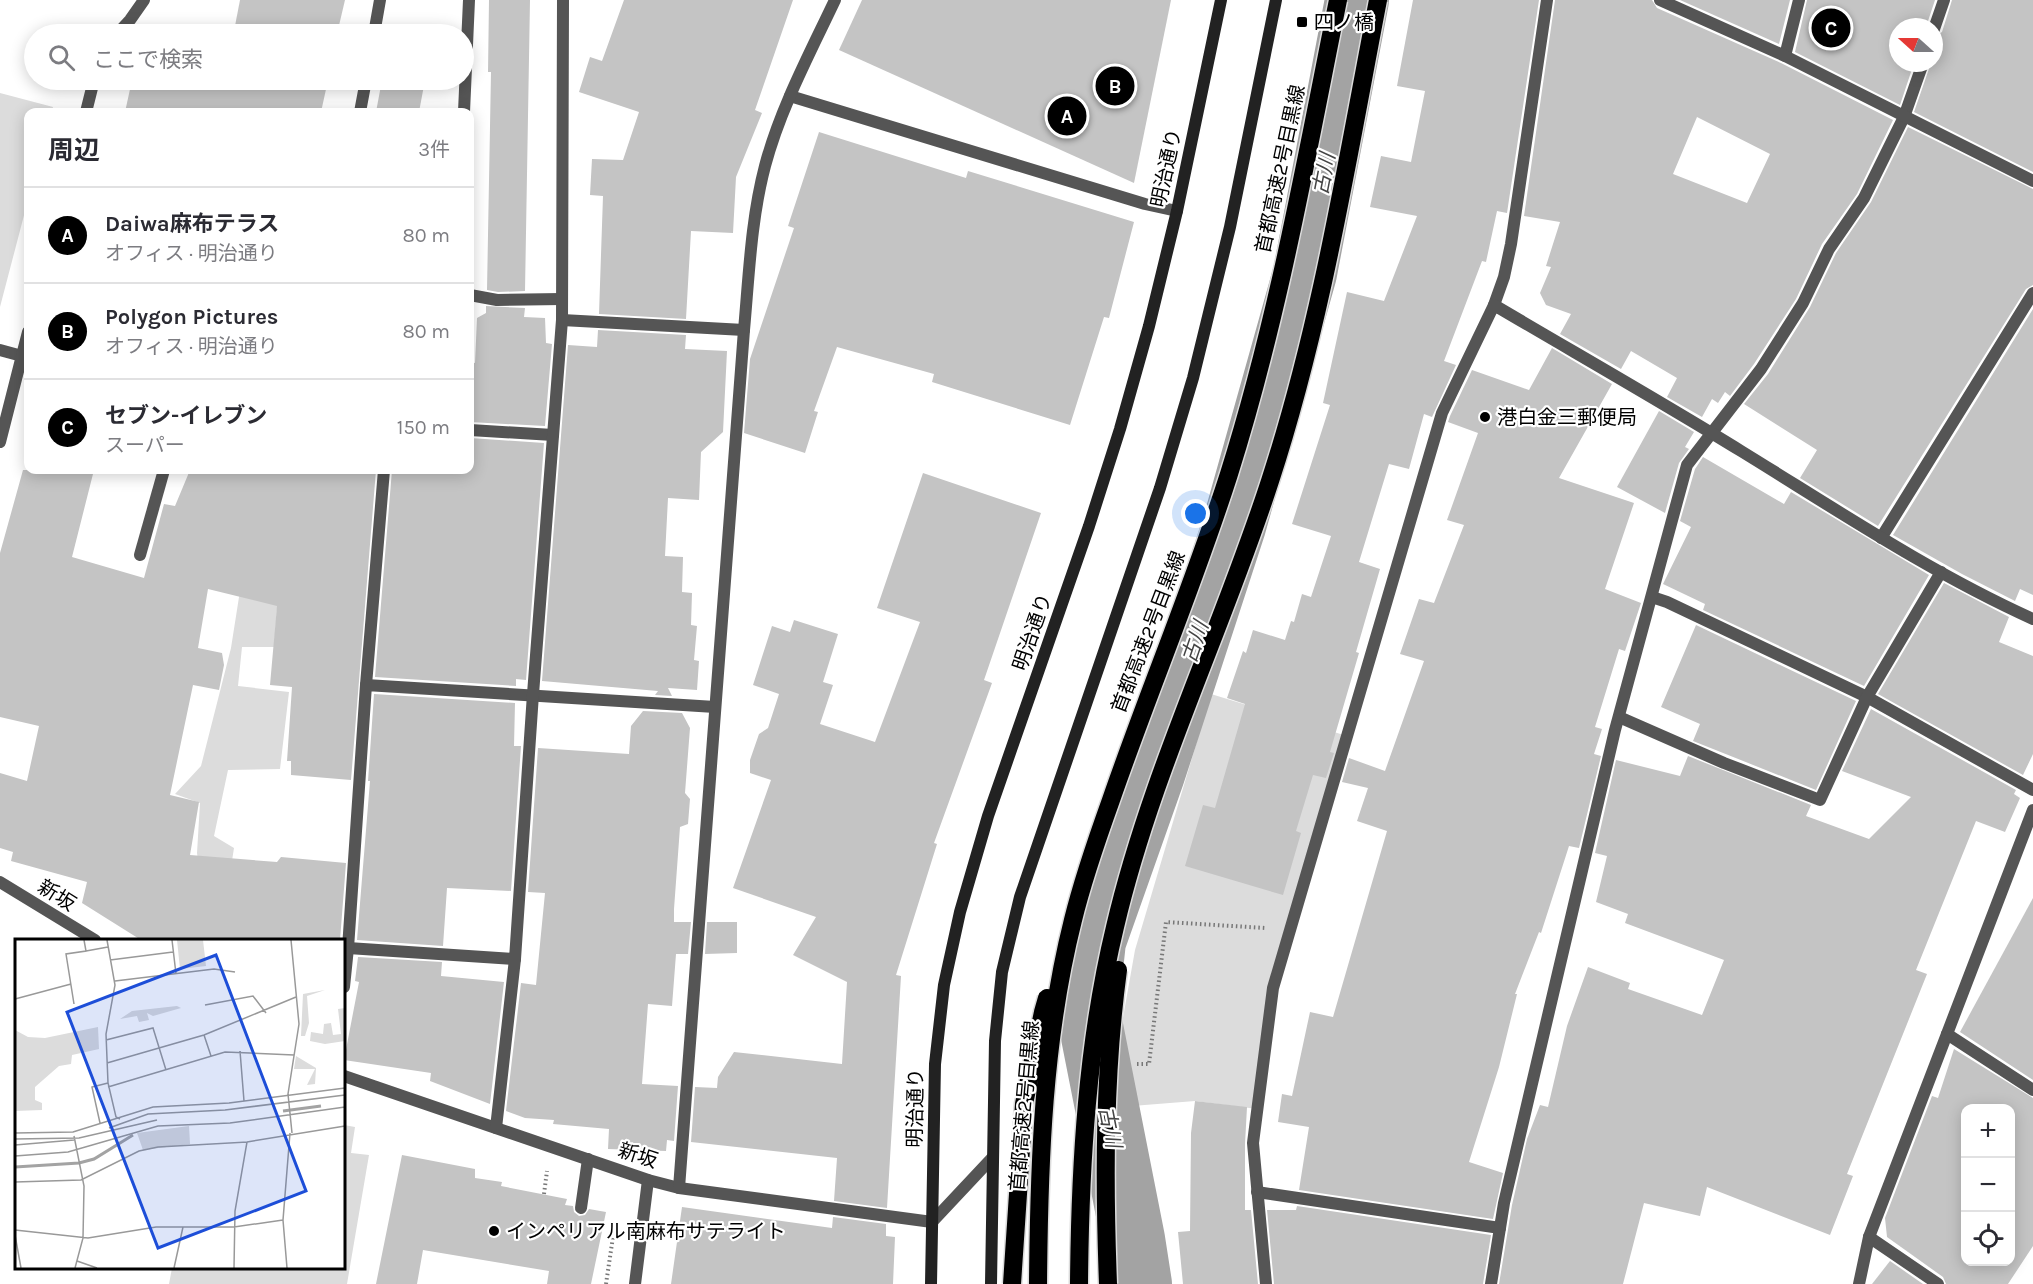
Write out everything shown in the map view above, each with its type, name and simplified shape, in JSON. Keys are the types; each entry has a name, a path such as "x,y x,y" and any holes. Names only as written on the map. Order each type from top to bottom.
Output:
{"highway":[{"name":"首都高速2号目黒線","path":"1038,1284 1039,1169 1048,1064 1058,984 1073,918 1130,745 1193,579 1229,474 1254,389 1295,212 1338,0"},
{"path":"1079,1284 1083,1155 1091,1074 1101,1000 1115,928 1131,867 1170,752 1241,566 1271,478 1299,380 1335,220 1378,0"},
{"path":"1108,1284 1105,1208 1108,1063 1131,867"},
{"path":"1011,1284 1024,1104 1042,1012 1073,918"}],"main road":[{"name":"明治通り","path":"930,1284 935,1064 944,985 960,912 988,816 1089,526 1120,429 1149,326 1177,211 1221,0"},
{"path":"991,1284 995,1041 1002,972 1020,897 1160,488 1193,378 1230,227 1276,0"}],"street":[{"path":"126,24 144,0"},
{"path":"376,24 380,0"},
{"path":"468,24 469,0"},
{"path":"496,1128 515,959 562,320 563,0"},
{"path":"679,1188 755,211 766,164 790,96 835,0"},
{"path":"1266,1284 1253,1143 1273,988 1442,413 1494,305 1504,277 1511,244 1547,0"},
{"path":"1660,0 1785,56 2033,181"},
{"path":"1785,56 1799,0"},
{"path":"1938,18 1944,0"},
{"path":"1491,1284 1504,1203 1619,717 1687,465 1761,369 1803,303 1829,249 1864,198 1904,117 1920,72"},
{"path":"87,108 92,90"},
{"path":"361,108 364,90"},
{"path":"464,108 465,90"},
{"path":"790,96 1145,204 1177,211"},
{"path":"1881,538 2033,292"},
{"path":"474,296 497,300 562,299"},
{"path":"1494,305 1712,433 1881,538 1984,597 2033,619"},
{"path":"562,320 744,330"},
{"path":"0,350 24,357"},
{"path":"0,442 24,360"},
{"path":"474,430 553,435"},
{"path":"140,555 163,474"},
{"path":"345,977 384,474"},
{"path":"1619,717 1724,763 1820,800 1867,697 1941,572"},
{"path":"1652,597 1867,697 2033,790"},
{"path":"366,685 716,707"},
{"path":"1859,1284 1869,1237 2033,810"},
{"name":"新坂","path":"0,882 92,939"},
{"path":"348,948 515,959"},
{"path":"1947,1034 2033,1090"},
{"name":"新坂","path":"345,1076 648,1180 679,1188 932,1222"},
{"path":"932,1222 993,1157"},
{"path":"581,1208 588,1159"},
{"path":"635,1284 648,1180"},
{"path":"1257,1192 1500,1228"},
{"path":"1869,1237 1938,1284"}],"path":[{"path":"1149,1064 1166,922 1290,930"},
{"path":"544,1194 548,1167 585,1179"},
{"path":"606,1284 615,1226"}],"shaded area":[{"path":"0,93 53,107 24,108 24,215 0,307"},
{"path":"258,474 288,474 274,647 242,647 238,686 289,692 280,769 228,770 214,836 234,848 225,905 204,905 197,853 200,803 175,794 201,766 231,648"},
{"path":"1211,694 1347,736 1273,988 1257,1109 1195,1101 1107,1108 1135,950"},
{"path":"345,1125 355,1127 351,1153 369,1155 347,1284 169,1284 172,1269 345,1269"}],"building":[{"path":"240,0 345,0 339,24 235,24"},
{"path":"489,0 530,0 525,291 487,290 491,72 488,72"},
{"path":"624,0 793,0 755,110 762,113 736,177 733,233 691,231 686,319 599,314 603,196 590,195 592,159 623,160 639,112 579,92 590,57 602,61"},
{"path":"862,0 1171,0 1134,183 839,50"},
{"path":"1413,0 1539,0 1507,213 1497,211 1486,262 1482,261 1444,361 1456,365 1432,417 1424,414 1409,469 1389,464 1359,562 1380,569 1356,652 1359,653 1330,752 1334,753 1326,778 1313,775 1296,831 1301,833 1283,895 1185,866 1203,805 1215,808 1245,704 1227,698 1243,651 1246,653 1253,630 1285,640 1291,621 1294,622 1302,594 1311,597 1331,536 1292,524 1330,405 1323,403 1347,292 1384,301 1417,216 1370,207 1381,156 1411,162 1425,91 1397,86"},
{"path":"1555,0 1652,0 1657,8 1781,63 1893,120 1857,194 1822,244 1796,299 1754,364 1730,396 1725,392 1718,403 1712,399 1702,417 1667,397 1677,378 1631,351 1621,369 1560,334 1571,314 1546,305 1540,293 1551,267 1546,266 1560,222 1524,216","holes":["1697,117 1770,154 1747,203 1673,174"]},
{"path":"1680,0 1790,0 1779,44"},
{"path":"1807,0 1935,0 1929,18 1889,18 1889,72 1911,72 1900,105 1795,52"},
{"path":"1952,0 2033,0 2033,172 1914,112 1928,72 1943,72 1943,29"},
{"path":"130,90 326,90 322,108 126,108"},
{"path":"380,90 423,90 420,108 377,108"},
{"path":"1908,127 2033,189 2033,285 2026,289 1878,526 1800,478 1817,450 1744,404 1768,374 1810,307 1836,253 1871,202"},
{"path":"819,132 966,178 968,171 1134,222 1109,318 1104,317 1070,425 932,382 934,374 837,347 814,411 818,412 805,453 744,433 750,359 794,228 788,226"},
{"path":"486,306 525,308 524,317 545,318 546,343 552,344 545,426 474,422 477,318 486,313"},
{"path":"2033,309 2033,595 2020,589 2015,601 1893,535"},
{"path":"598,330 686,335 685,349 727,351 723,432 701,452 699,500 668,498 665,556 683,557 682,592 692,593 691,625 697,626 694,660 699,661 697,690 668,688 672,696 655,695 658,691 542,681 568,345 597,347"},
{"path":"1552,348 1612,384 1559,478 1634,503 1605,589 1641,603 1625,651 1619,649 1595,727 1602,729 1594,754 1601,756 1579,848 1569,846 1541,933 1539,932 1515,994 1517,994 1499,1067 1469,1162 1503,1173 1493,1219 1299,1190 1309,1127 1278,1122 1282,1094 1292,1096 1310,1012 1333,1017 1387,831 1357,821 1368,788 1342,782 1349,758 1385,771 1424,661 1400,654 1419,599 1434,603 1464,525 1447,520 1478,433 1448,422 1472,370 1529,390"},
{"path":"1659,411 1694,432 1685,447 1689,449 1679,463 1665,513 1617,487"},
{"path":"474,438 544,443 526,680 516,679 516,686 375,677 392,474 474,474"},
{"path":"1703,457 1784,504 1791,492 1929,575 1864,686 1703,610 1705,604 1663,584 1691,527 1680,521 1695,469"},
{"path":"23,470 24,474 93,474 72,557 144,578 164,504 175,506 188,474 376,474 351,780 291,775 291,761 287,761 292,687 270,685 277,606 208,589 198,648 222,653 224,665 219,690 193,685 170,795 199,802 190,855 277,862 281,857 346,863 340,939 139,939 82,903 87,882 11,861 13,852 0,848 0,773 27,781 39,726 0,717 0,553"},
{"path":"923,473 1041,513 984,680 992,683 934,843 937,844 896,975 901,976 887,1208 834,1201 837,1158 691,1142 695,1087 717,1088 718,1077 734,1052 842,1064 847,982 793,955 816,917 733,888 771,780 750,773 750,760 759,734 768,728 779,694 753,685 772,626 790,632 794,620 838,634 823,682 833,685 820,724 875,742 920,622 877,608"},
{"path":"1944,583 2009,617 1999,642 2033,656 2033,754 2023,775 1878,694"},
{"path":"1696,625 1856,701 1816,790 1693,741 1700,724 1661,707"},
{"path":"374,694 515,703 514,746 521,746 511,891 447,888 443,946 357,940 370,781 368,781"},
{"path":"1871,709 2016,790 2014,794 2020,798 2005,832 1976,821 1916,970 1927,974 1847,1174 1853,1176 1830,1235 1707,1187 1700,1216 1644,1203 1623,1284 1499,1284 1512,1205 1527,1139 1540,1105 1548,1107 1567,1026 1588,967 1630,983 1628,989 1702,1015 1724,960 1625,923 1628,914 1596,902 1607,856 1595,853 1616,760 1680,776 1688,756 1811,805 1806,816 1869,839 1911,797 1842,771"},
{"path":"643,711 682,713 690,728 685,793 690,799 688,824 680,827 674,909 674,922 691,922 688,954 676,954 672,1006 648,1004 642,1084 678,1086 674,1141 667,1140 666,1151 608,1149 609,1129 553,1124 554,1120 525,1118 506,1111 521,983 536,985 545,893 528,892 538,748 629,754 631,726"},
{"path":"2033,898 2033,1080 1960,1032"},
{"path":"707,922 737,922 737,953 705,954"},
{"path":"358,957 442,962 441,976 504,982 490,1104 430,1081 431,1073 345,1060 359,982 355,981"},
{"path":"1954,1049 2033,1098 2033,1246 2008,1284 1946,1284 1943,1277 1887,1237 1885,1218 1932,1096 1938,1098"},
{"path":"1195,1101 1247,1107 1245,1210 1251,1210 1258,1284 1183,1284 1178,1232 1190,1231 1191,1133"},
{"name":"インペリアル南麻布サテライト","path":"402,1155 475,1169 475,1178 502,1182 501,1186 567,1199 565,1205 573,1206 574,1212 579,1216 585,1215 589,1209 606,1212 591,1284 547,1284 549,1271 423,1250 417,1284 376,1284"},
{"path":"1297,1206 1491,1235 1483,1284 1274,1284 1267,1210 1296,1210"},
{"path":"682,1207 832,1228 833,1217 886,1224 886,1236 895,1237 893,1284 671,1284"},
{"path":"1890,1261 1923,1284 1872,1284"}],"waterway":[{"name":"古川","path":"1140,1284 1087,1006 1094,941 1153,774 1234,526 1305,273 1357,0"}],"place":[{"name":"四ノ橋","path":"1302,22"},
{"name":"セブン-イレブン","path":"1831,28"},
{"name":"Polygon Pictures","path":"1115,86"},
{"name":"Daiwa麻布テラス","path":"1067,116"},
{"name":"港白金三郵便局","path":"1485,417"},
{"name":"インペリアル南麻布サテライト","path":"494,1231"}]}
